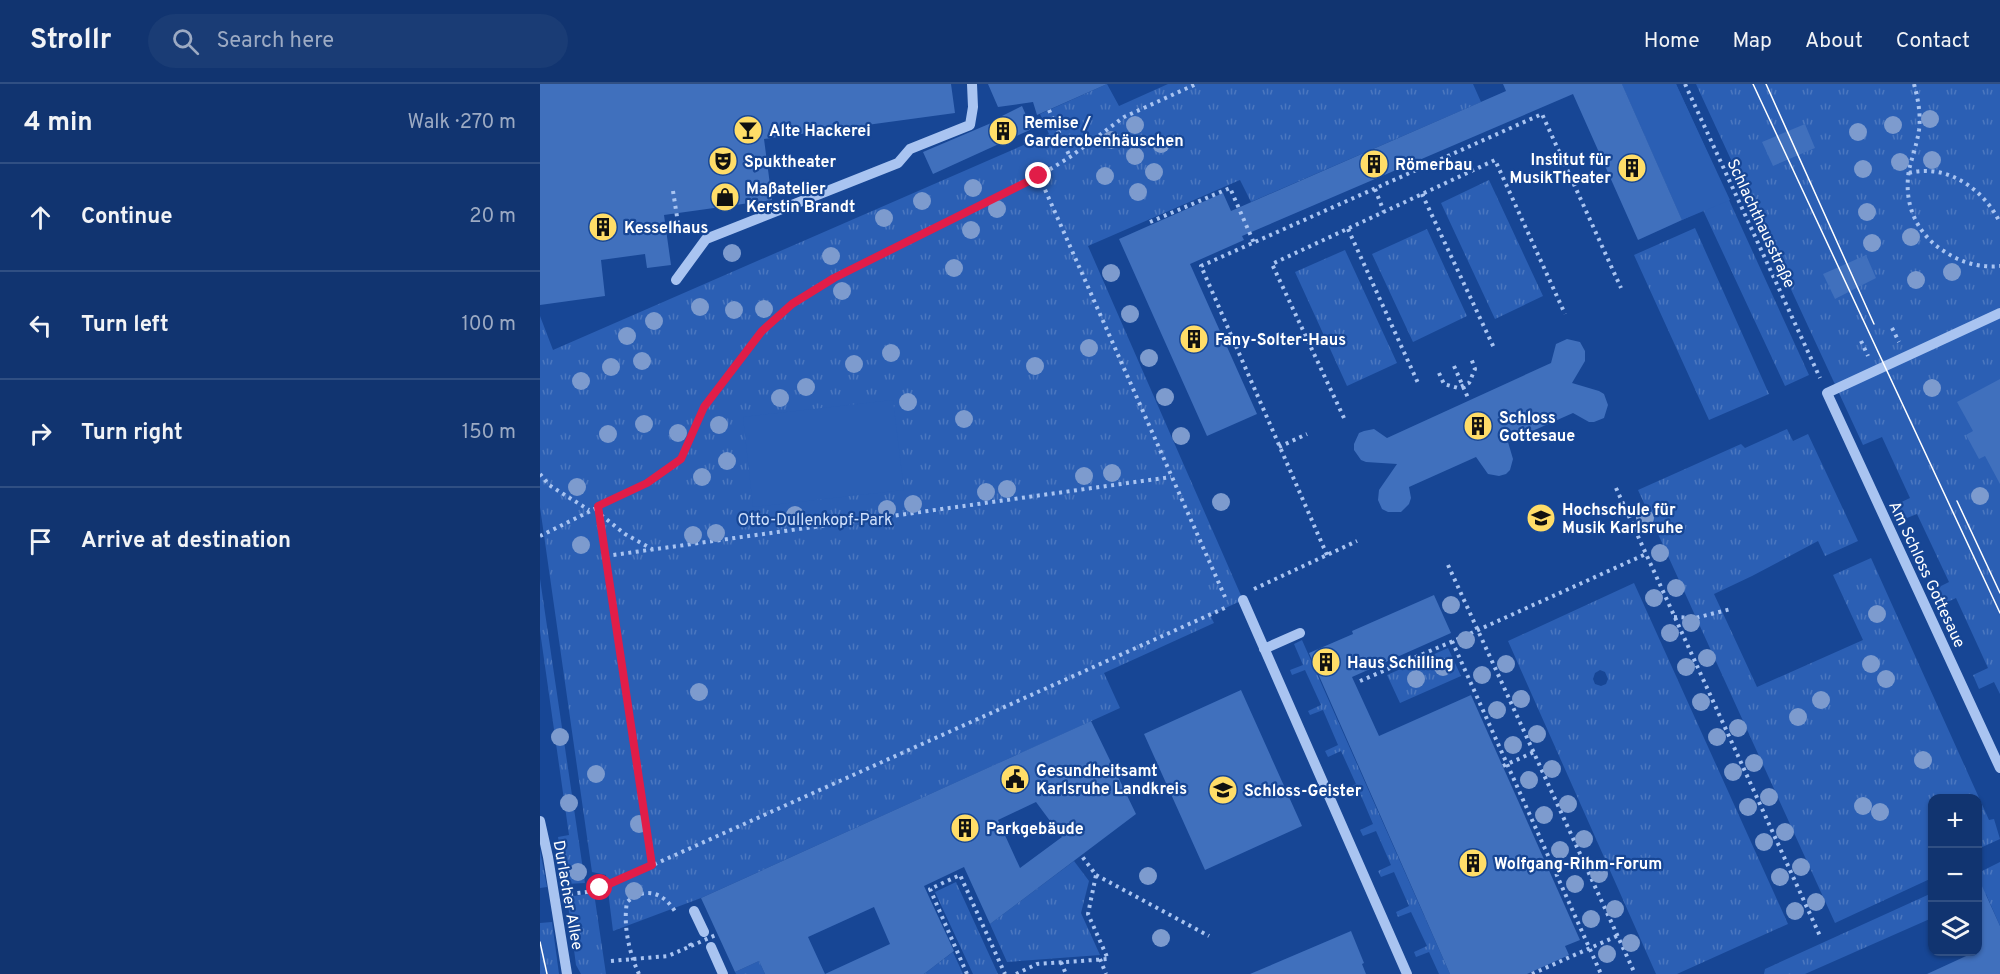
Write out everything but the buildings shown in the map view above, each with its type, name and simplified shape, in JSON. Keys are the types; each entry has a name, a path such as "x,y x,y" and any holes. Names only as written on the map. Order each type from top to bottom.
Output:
{"street":[{"path":"676,280 706,239 898,163 910,149 970,125 973,107 972,84"},
{"name":"Am Schloss Gottesaue","path":"2000,313 1827,393 2000,768"},
{"path":"1243,600 1407,974"},
{"path":"1264,649 1300,633"},
{"name":"Durlacher Allee","path":"540,821 567,974"},
{"path":"694,910 704,932"},
{"path":"711,946 723,974"}],"path":[{"path":"540,536 647,483 681,459 704,407 762,331 792,304 834,278 1039,176 1070,157 1124,117 1196,84"},
{"name":"Schlachthausstraße","path":"1686,84 1818,372"},
{"path":"1914,84 1919,112 1919,129 1909,172 1908,190 1912,215 1928,239 1938,248 1966,262 1981,266 2000,266"},
{"path":"1049,110 1070,157"},
{"path":"1327,555 1201,266 1542,114 1621,288"},
{"path":"1344,418 1272,264 1495,160 1565,314"},
{"path":"1909,172 1918,170 1939,173 1962,180 1980,193 1994,211 2000,224"},
{"path":"554,895 595,891 1229,606 1039,176"},
{"path":"1150,222 1230,188 1254,243"},
{"path":"1375,189 1384,212"},
{"path":"673,191 678,223 706,239"},
{"path":"1422,194 1494,348"},
{"path":"1348,229 1418,383"},
{"path":"1439,373 1444,384 1458,388 1469,383 1475,369 1471,358"},
{"path":"1454,366 1470,400"},
{"path":"1279,447 1307,434"},
{"path":"540,474 549,485 590,510"},
{"path":"606,556 1171,477"},
{"path":"1616,488 1820,936"},
{"path":"598,506 652,865"},
{"path":"601,514 625,534 652,549"},
{"path":"1275,579 1357,541"},
{"path":"1360,681 1646,554"},
{"path":"1448,565 1635,974"},
{"path":"1674,616 1695,618 1731,609"},
{"path":"1452,641 1505,765 1601,974"},
{"path":"1505,765 1534,752"},
{"path":"1081,855 1096,875 1209,936"},
{"path":"967,974 930,888 960,875 1005,974"},
{"path":"1016,974 1038,964 1108,959 1088,915 1096,875"},
{"path":"639,974 631,958 627,902 633,897 652,893 663,896 680,921"},
{"path":"611,961 668,957 718,934"},
{"path":"1532,974 1617,936"},
{"path":"687,938 691,946"},
{"path":"1100,959 1106,974"},
{"path":"1061,962 1066,974"}],"green space":[{"name":"Otto-Dullenkopf-Park","path":"1107,84 1119,106 1168,84 1473,84 1481,102 1251,202 1240,180 1088,246 1243,600 1210,615 1214,623 1104,673 1120,708 701,898 613,931 606,875 592,872 540,507 540,316 553,350 1049,134 1040,114"},
{"path":"1622,84 1676,84 1809,375 1785,386 1703,210 1682,220"},
{"path":"1622,84 1676,84 1730,200 1682,220"},
{"path":"1696,84 2000,84 2000,694 1994,682 1979,689 1973,675 1988,668 1956,598 1941,605 1933,590 1949,582 1917,514 1902,520 1895,505 1910,498 1882,437 1863,445"},
{"path":"1489,180 1543,296 1495,319 1441,203"},
{"path":"1695,228 1769,394 1709,420 1634,255"},
{"path":"1427,229 1467,316 1413,342 1372,254"},
{"path":"1345,250 1397,363 1347,386 1295,272"},
{"path":"893,400 904,490 753,507 743,417"},
{"path":"1787,429 1793,441 1808,434 1858,541 1825,556 1818,541 1714,594 1757,687 1863,640 1833,575 1871,558 1977,794 1928,794 1928,880 1835,923 1638,490 1741,444 1745,448"},
{"path":"540,579 585,883 566,884 558,837 569,835 540,631"},
{"path":"1634,583 1788,924 1677,974 1656,974 1508,641","holes":["1600,670 1605,672 1608,679 1606,684 1601,686 1595,684 1593,679 1595,673"]},
{"path":"1302,640 1450,974 1439,974 1429,952 1416,957 1414,952 1427,946 1411,912 1398,917 1396,912 1409,906 1394,872 1381,877 1378,871 1391,865 1376,831 1363,836 1360,830 1373,824 1359,791 1345,796 1342,790 1356,784 1341,751 1328,757 1325,751 1338,745 1323,710 1310,715 1308,711 1321,705 1305,670 1292,675 1290,670 1303,665 1294,644"},
{"path":"1448,648 1461,676 1400,703 1387,675"},
{"path":"1982,804 1989,820 1994,819 2000,839 1982,847"},
{"path":"540,850 547,887 540,888"},
{"path":"1074,861 1089,881 1081,913 1100,955 1007,962 990,924"},
{"path":"2000,862 2000,926 1986,894 1982,896 1982,871"},
{"path":"956,882 998,974 973,974 935,892"},
{"path":"594,893 606,974 581,974 576,965 567,897"},
{"path":"1928,895 1928,920 1805,974 1764,974 1765,969"},
{"path":"552,922 559,974 540,974 540,923"},
{"path":"953,952 963,974 924,974"},
{"path":"759,961 765,974 736,974 735,972"}],"tram line":[{"path":"1753,84 2000,613"},
{"path":"1766,84 1874,324"},
{"path":"1957,501 2000,593"},
{"path":"540,942 547,974"}],"place":[{"name":"Alte Hackerei","path":"748,130"},
{"name":"Remise / Garderobenhäuschen","path":"1003,131"},
{"name":"Spuktheater","path":"723,161"},
{"name":"Römerbau","path":"1374,164"},
{"name":"Institut für MusikTheater","path":"1632,168"},
{"name":"Maßatelier Kerstin Brandt","path":"725,197"},
{"name":"Kesselhaus","path":"603,227"},
{"name":"Fany-Solter-Haus","path":"1194,339"},
{"name":"Schloss Gottesaue","path":"1478,426"},
{"name":"Hochschule für Musik Karlsruhe","path":"1541,518"},
{"name":"Haus Schilling","path":"1326,662"},
{"name":"Gesundheitsamt Karlsruhe Landkreis","path":"1015,779"},
{"name":"Schloss-Geister","path":"1223,790"},
{"name":"Parkgebäude","path":"965,828"},
{"name":"Wolfgang-Rihm-Forum","path":"1473,863"}],"route":[{"path":"600,888 652,865 598,506 665,473 681,459 704,407 762,331 792,304 834,278 1039,176"}]}
